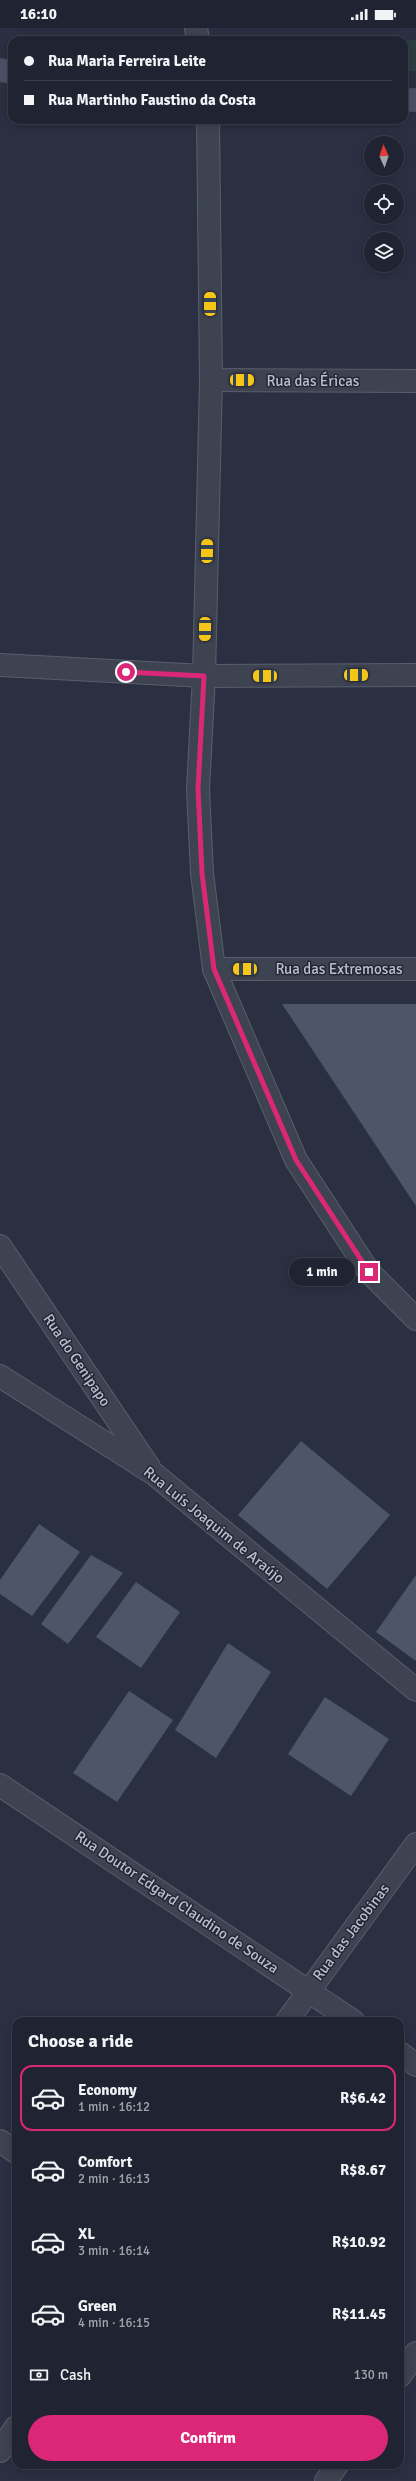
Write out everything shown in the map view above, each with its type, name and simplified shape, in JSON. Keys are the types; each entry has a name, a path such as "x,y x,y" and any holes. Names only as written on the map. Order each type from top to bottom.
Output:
{"street":[{"path":"208,124 211,380 204,676 198,789 202,873 214,969 296,1160 369,1272 416,1319"},
{"name":"Rua das Éricas","path":"211,380 416,381"},
{"path":"0,665 204,676 416,675"},
{"name":"Rua das Extremosas","path":"214,969 416,969"},
{"name":"Rua do Genipapo","path":"0,1246 154,1474"},
{"name":"Rua Luís Joaquim de Araújo","path":"0,1376 154,1474 416,1690"},
{"name":"Rua Doutor Edgard Claudino de Souza","path":"0,1785 308,1989 347,2017"},
{"name":"Rua das Jacobinas","path":"289,2017 416,1844"},
{"path":"404,2057 416,2065"},
{"path":"0,2141 12,2149"},
{"path":"404,2370 416,2353"},
{"path":"0,2451 12,2433"},
{"path":"326,2481 334,2469"}],"shaded area":[{"path":"408,40 416,40 416,71 408,71"}],"building":[{"path":"282,1004 416,1004 416,1206"},
{"path":"301,1441 390,1515 327,1589 238,1515"},
{"path":"39,1524 80,1552 32,1616 0,1594 0,1580"},
{"path":"91,1555 123,1573 68,1644 41,1624"},
{"path":"416,1575 416,1661 376,1632"},
{"path":"136,1582 180,1612 141,1668 96,1637"},
{"path":"228,1643 271,1672 216,1758 175,1730"},
{"path":"129,1691 173,1720 117,1802 73,1773"},
{"path":"325,1697 389,1739 351,1796 288,1754"}],"route":[{"path":"126,672 204,676 198,789 202,873 214,969 296,1160 369,1272"}]}
